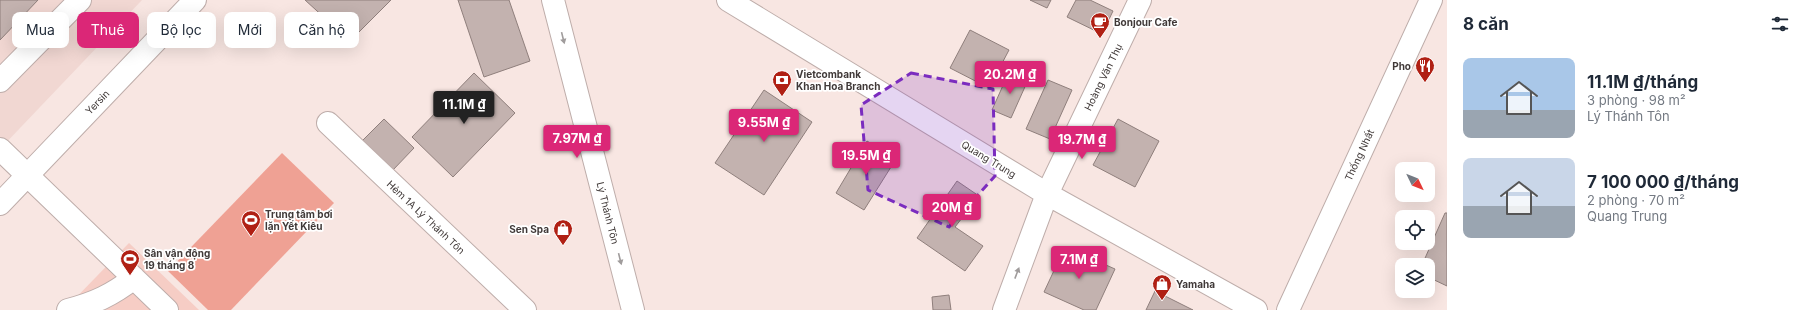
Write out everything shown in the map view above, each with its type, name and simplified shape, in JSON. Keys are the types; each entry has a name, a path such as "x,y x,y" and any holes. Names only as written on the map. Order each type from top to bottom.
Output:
{"street":[{"path":"0,81 80,0"},
{"name":"Yersin","path":"0,204 195,0"},
{"name":"Lý Thánh Tôn","path":"553,0 633,310"},
{"name":"Quang Trung","path":"728,0 1047,194 1256,310"},
{"name":"Hoàng Văn Thụ","path":"1004,310 1047,194 1140,0"},
{"name":"Thống Nhất","path":"1288,310 1431,0"},
{"name":"Hẻm 1A Lý Thánh Tôn","path":"328,123 525,310"},
{"path":"0,149 167,310"},
{"path":"68,310 92,304 115,293 134,278"}],"highlighted area":[{"path":"911,73 993,89 995,176 949,227 868,190 861,105"}],"shaded area":[{"path":"0,0 142,0 131,12 77,12 77,48 96,48 0,149"},
{"name":"Trung tâm bơi lặn Yết Kiêu","path":"282,153 334,203 231,310 208,310 168,271"},
{"name":"Sân vận động 19 tháng 8","path":"129,243 199,310 64,310"}],"building":[{"path":"0,0 38,0 27,12 12,12 12,27 0,40"},
{"path":"305,0 391,0 359,32 359,12 318,12"},
{"path":"458,0 509,0 530,61 484,77"},
{"path":"1030,0 1051,0 1047,8"},
{"path":"1076,0 1090,0 1113,11 1102,34 1067,17"},
{"path":"970,30 1009,50 989,88 950,68"},
{"path":"1009,72 1028,80 1011,118 992,110"},
{"path":"474,73 515,113 453,177 412,137"},
{"path":"1048,80 1072,90 1050,139 1026,129"},
{"path":"764,90 812,122 764,195 715,163"},
{"path":"384,119 414,148 392,171 361,142"},
{"path":"1118,119 1159,141 1135,187 1093,165"},
{"path":"867,141 896,159 864,210 836,193"},
{"path":"957,181 979,196 955,227 983,246 965,271 917,238"},
{"path":"1445,213 1447,213 1447,286 1435,280 1435,258 1425,258 1429,250 1435,250 1435,236"},
{"path":"1065,247 1115,269 1096,310 1084,310 1044,292"},
{"name":"Yamaha","path":"1155,291 1193,310 1146,310"},
{"path":"949,295 951,310 933,310 932,297"}],"place":[{"name":"Bonjour Cafe","path":"1100,39"},
{"name":"Pho","path":"1425,83"},
{"name":"Vietcombank Khan Hoa Branch","path":"782,97"},
{"name":"Trung tâm bơi lặn Yết Kiêu","path":"251,237"},
{"name":"Sen Spa","path":"563,246"},
{"name":"Sân vận động 19 tháng 8","path":"130,276"},
{"name":"Yamaha","path":"1162,301"}]}
